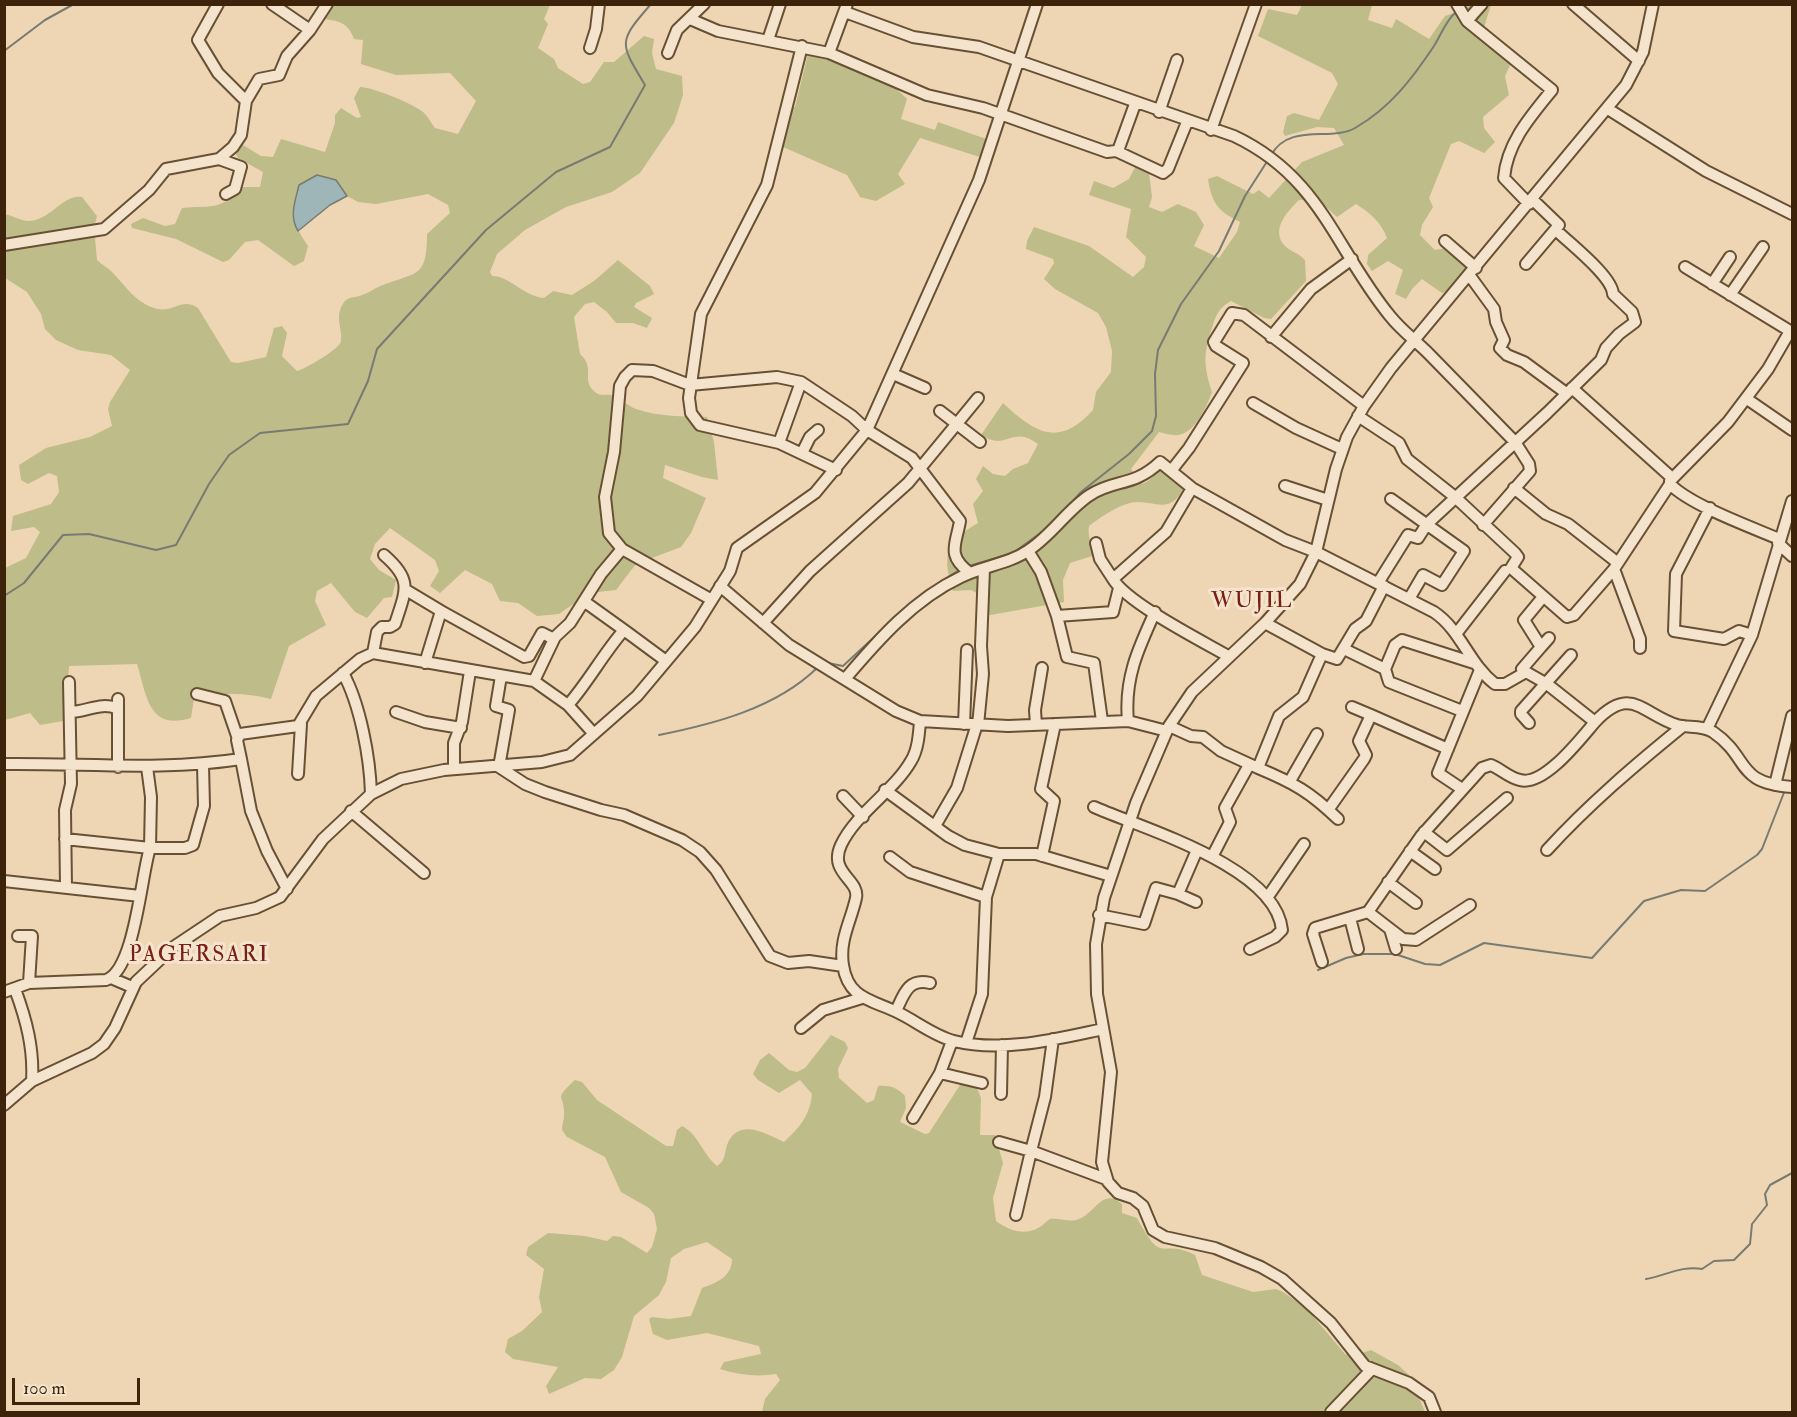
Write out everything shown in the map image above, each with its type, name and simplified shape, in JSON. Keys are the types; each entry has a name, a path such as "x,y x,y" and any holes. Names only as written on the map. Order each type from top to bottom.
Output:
{"street":[{"path":"218,4 198,40 218,73 243,99"},
{"path":"272,4 310,30"},
{"path":"219,159 239,140 243,99 259,79 281,73 286,56 310,30 327,4"},
{"path":"590,48 596,29 599,4"},
{"path":"668,53 677,30 690,19 691,14 704,4"},
{"path":"768,40 780,4"},
{"path":"4,1105 32,1081 92,1053 104,1044 115,1028 132,987 159,958 212,920 273,901 287,889 323,839 371,794 401,779 454,768 499,767 542,762 570,755 637,696 695,627 732,566 737,548 815,493 867,430 973,196 1037,4"},
{"path":"1211,130 1256,4"},
{"path":"1457,4 1465,18 1552,90 1516,138 1506,164 1504,178 1558,222 1556,230 1526,264"},
{"path":"1465,18 1482,4"},
{"path":"1573,4 1639,61"},
{"path":"1435,1413 1429,1397 1409,1383 1371,1370 1360,1362 1326,1317 1282,1279 1261,1267 1205,1245 1158,1234 1149,1226 1143,1206 1126,1194 1118,1193 1106,1179 1102,1162 1111,1079 1095,966 1099,915 1129,823 1168,728 1192,692 1291,596 1316,552 1342,449 1361,411 1414,340 1473,272 1626,85 1639,61 1653,4"},
{"path":"829,52 846,8 903,34 932,41 972,44 1187,122 1234,136 1272,158 1316,203 1389,314 1515,441 1531,467 1483,525"},
{"path":"690,19 718,31 829,52 927,95 955,100 1000,114 1096,149 1116,151 1163,172 1187,122"},
{"path":"802,46 767,185 701,314 699,342 690,385 691,413 700,425 779,443 836,470"},
{"path":"1159,112 1177,60"},
{"path":"1116,151 1136,104"},
{"path":"1608,109 1706,171 1792,214"},
{"path":"4,245 57,235 97,231 110,225 149,190 166,169 219,159 242,167 235,189 226,194"},
{"path":"1265,623 1335,659 1344,649 1355,629 1366,621 1381,584 1408,535 1417,538 1427,524 1600,360 1606,348 1635,322 1635,317 1615,298 1605,277 1556,230"},
{"path":"1445,241 1473,272 1494,309 1496,322 1504,340 1500,348 1507,355 1524,362 1569,390 1671,481 1710,508 1779,541 1792,556"},
{"path":"1730,295 1763,247"},
{"path":"1712,284 1730,257"},
{"path":"1271,337 1311,289 1352,259"},
{"path":"1171,471 1189,448 1243,363 1216,346 1214,342 1232,313 1244,315 1399,443 1407,459 1455,497 1515,553 1518,557 1510,567 1543,597 1571,618 1616,566 1671,481 1747,399 1791,332 1684,267"},
{"path":"712,600 622,549 609,533 605,497 622,382 632,370 643,369 690,385 777,377 801,382 852,416 867,430 912,458 960,521 954,552 955,559 970,573"},
{"path":"893,374 925,388"},
{"path":"779,443 801,382"},
{"path":"764,623 810,571 895,495 978,398"},
{"path":"1747,399 1792,430"},
{"path":"1253,403 1296,428 1342,449"},
{"path":"939,411 980,442"},
{"path":"802,453 810,437 818,430"},
{"path":"845,679 889,628 935,594 970,573 1028,551 1052,534 1090,495 1137,480 1160,462 1192,488 1285,540 1316,552 1442,617 1477,667"},
{"path":"1285,486 1329,500"},
{"path":"1057,616 1113,612 1116,583 1166,532 1192,488"},
{"path":"1514,488 1546,514 1568,524 1616,566 1640,639 1640,648"},
{"path":"1391,499 1464,552 1442,585 1423,575 1409,599"},
{"path":"1707,729 1752,635 1792,501"},
{"path":"1710,508 1676,574 1674,631 1724,639 1739,631 1752,635"},
{"path":"1096,543 1100,559 1116,583 1155,612 1228,657"},
{"path":"534,681 554,639 570,623 601,574 622,549"},
{"path":"1028,551 1041,572 1057,616 1067,657 1094,663 1102,721"},
{"path":"373,653 377,632 382,627 395,624 406,590 403,573 384,555"},
{"path":"935,826 960,780 978,724 983,674 981,646 984,569"},
{"path":"1456,634 1505,571"},
{"path":"720,586 789,645 896,711 920,721 1036,725 1128,721 1168,728 1191,736 1203,737 1221,751 1290,781 1311,794 1338,819"},
{"path":"406,590 524,657 529,656 542,633 554,639"},
{"path":"1541,647 1524,623 1543,597"},
{"path":"585,602 666,661"},
{"path":"425,663 441,611"},
{"path":"1128,721 1126,695 1128,679 1155,612"},
{"path":"568,705 592,676 609,648 624,630"},
{"path":"1524,672 1522,669 1549,638"},
{"path":"1462,711 1389,682 1385,669 1395,645 1402,640 1477,667 1500,685 1524,672 1532,674 1595,722"},
{"path":"1344,649 1385,669"},
{"path":"964,724 967,650"},
{"path":"298,774 301,724 312,701 342,673 373,653 534,681 568,705 594,734"},
{"path":"1212,856 1230,822 1226,806 1253,766 1279,716 1303,697 1322,654"},
{"path":"1529,723 1521,712 1571,655"},
{"path":"1462,789 1438,773 1477,667"},
{"path":"1036,725 1035,710 1042,668"},
{"path":"454,768 454,743 460,728 470,671"},
{"path":"342,673 355,704 370,776 371,794"},
{"path":"499,767 509,710 496,706 501,676"},
{"path":"66,887 65,839 70,764 69,682"},
{"path":"197,694 225,701 237,736 251,810 267,850 287,889"},
{"path":"70,712 81,712 107,704 118,704 118,767"},
{"path":"1322,962 1313,934 1315,928 1368,912 1424,832 1486,766 1497,767 1520,781 1538,777 1559,762 1610,708 1621,704 1645,708 1683,726 1707,729 1720,739 1755,780 1785,786 1792,716"},
{"path":"1352,707 1448,749"},
{"path":"396,712 425,722 460,728"},
{"path":"1328,810 1366,755 1359,741 1371,715"},
{"path":"920,721 912,760 847,836 839,852 839,867 853,886 857,897 843,943 843,966 847,978 862,998 896,1011 952,1041 1002,1045 1053,1039 1103,1029"},
{"path":"237,736 301,724"},
{"path":"1042,856 1054,801 1041,789 1055,724"},
{"path":"1547,850 1580,814 1621,776 1683,726"},
{"path":"1290,781 1317,734"},
{"path":"4,764 147,767 203,765 242,759"},
{"path":"65,839 150,848 185,848 193,845 204,806 203,765"},
{"path":"111,978 118,969 133,932 143,870 150,848 151,797 147,767"},
{"path":"499,767 525,784 545,792 601,810 624,814 682,840 699,852 716,870 770,956 788,963 809,961 843,966"},
{"path":"885,790 948,836 966,845 999,854 1022,853 1042,856 1112,876"},
{"path":"843,796 863,817"},
{"path":"1424,832 1447,850 1507,798"},
{"path":"1094,807 1212,856 1238,872 1268,898 1282,930 1275,937 1250,950"},
{"path":"351,811 424,873"},
{"path":"1268,898 1304,844"},
{"path":"1178,894 1197,850"},
{"path":"1410,851 1435,869"},
{"path":"966,1043 982,994 986,897 999,854"},
{"path":"890,857 910,872 986,897"},
{"path":"4,880 140,896"},
{"path":"1388,882 1416,903"},
{"path":"1099,915 1140,925 1145,922 1156,888 1196,902"},
{"path":"1368,912 1403,939 1416,940 1470,905"},
{"path":"1350,918 1358,949"},
{"path":"1390,929 1396,949"},
{"path":"18,936 32,936 29,983"},
{"path":"32,1081 34,1058 25,1017 10,990 29,983 111,978 132,987"},
{"path":"896,1011 909,986 921,981 930,983"},
{"path":"801,1028 823,1010 862,998"},
{"path":"1016,1215 1045,1097 1053,1039"},
{"path":"913,1118 940,1073 952,1041"},
{"path":"1001,1094 1002,1045"},
{"path":"940,1073 982,1083"},
{"path":"999,1142 1031,1150 1106,1179"},
{"path":"1331,1413 1371,1370"}],"shaded area":[{"path":"330,5 550,5 544,19 548,24 538,48 554,59 558,68 583,84 590,82 604,62 614,62 644,36 654,39 652,53 656,69 682,76 683,95 674,123 640,173 612,192 566,207 525,230 497,254 490,272 492,276 505,279 530,294 544,298 553,291 572,295 594,281 618,260 650,286 654,294 636,303 634,307 652,318 647,328 633,323 616,323 594,302 585,304 574,317 580,354 587,364 590,387 598,394 614,396 644,412 671,416 707,417 714,442 718,480 665,465 663,478 706,498 691,533 681,547 636,564 616,590 589,593 559,614 537,616 518,603 500,601 492,584 465,570 440,593 430,586 439,571 435,560 390,528 375,544 370,559 379,570 396,580 392,597 384,598 367,618 355,612 331,583 317,591 315,601 326,625 289,646 271,699 232,694 194,698 191,718 177,721 166,720 158,715 147,699 137,664 69,666 66,715 63,721 40,725 30,713 5,720 5,568 26,558 40,532 34,527 11,531 13,516 51,504 59,492 57,476 49,473 28,484 21,480 19,465 46,448 90,437 112,426 108,409 110,402 130,370 111,355 78,350 56,340 45,329 41,314 27,292 5,278 5,214 27,221 35,220 68,200 82,197 97,216 94,227 97,260 110,270 132,294 151,307 169,309 188,304 198,308 231,362 238,363 266,357 274,328 282,326 287,333 282,356 297,371 322,358 335,349 341,341 339,317 341,306 345,301 418,271 425,258 427,234 450,213 448,205 428,194 376,204 358,202 347,196 336,180 317,175 299,186 296,196 294,218 308,246 304,261 294,266 258,240 245,242 229,260 223,262 176,239 132,228 131,224 143,218 165,226 175,224 182,208 214,206 227,200 241,187 260,187 263,172 238,158 235,152 243,145 261,156 273,157 281,139 325,152 335,123 335,115 341,108 357,118 361,117 354,98 360,87 383,93 411,105 425,114 435,128 458,134 476,101 450,73 396,75 361,64 363,40 354,39 349,29 342,23 323,19"},
{"path":"1302,5 1372,5 1368,20 1392,28 1396,19 1429,39 1445,16 1466,9 1468,5 1491,5 1482,34 1511,63 1505,76 1509,95 1483,117 1484,128 1495,142 1484,153 1459,141 1451,144 1429,198 1433,207 1422,225 1420,235 1435,250 1446,248 1466,267 1451,291 1442,293 1422,279 1406,299 1395,294 1403,270 1388,261 1372,271 1367,264 1368,255 1387,238 1382,227 1370,214 1356,204 1337,217 1316,198 1299,200 1282,222 1279,234 1285,246 1305,260 1306,281 1271,319 1264,318 1231,301 1220,310 1207,347 1206,368 1212,392 1204,411 1195,424 1184,433 1173,435 1159,432 1131,469 1142,484 1161,469 1179,482 1183,489 1178,497 1172,502 1159,505 1130,503 1108,513 1089,526 1092,556 1070,563 1063,580 1064,602 979,617 980,595 971,590 953,591 947,559 949,551 959,537 978,523 973,504 983,491 976,479 983,466 993,474 1005,476 1013,469 1028,463 1038,444 1021,437 997,441 981,435 1003,403 1026,422 1047,432 1069,429 1081,422 1093,410 1096,392 1111,372 1112,351 1106,327 1098,313 1055,289 1044,279 1054,263 1053,259 1026,249 1034,227 1089,246 1133,277 1144,267 1146,257 1126,237 1131,209 1089,195 1094,181 1113,188 1129,179 1135,167 1149,173 1152,197 1149,207 1162,212 1178,204 1196,212 1204,225 1194,246 1219,258 1237,232 1240,222 1217,206 1208,179 1217,176 1253,194 1259,190 1269,198 1302,162 1344,145 1334,128 1317,127 1285,136 1283,132 1287,116 1294,113 1319,120 1338,84 1332,73 1258,36 1268,9 1297,15"},
{"path":"808,54 861,70 886,82 907,99 901,119 935,130 938,122 989,140 983,158 920,138 898,174 905,184 876,201 860,197 847,175 774,143 785,104 795,107"},
{"path":"831,1035 845,1042 848,1048 838,1069 839,1078 867,1103 874,1100 878,1086 900,1091 905,1096 906,1108 900,1122 925,1134 929,1133 960,1085 966,1083 977,1088 981,1098 980,1135 995,1135 1003,1163 993,1198 996,1221 1016,1231 1027,1232 1040,1227 1050,1219 1072,1221 1079,1219 1105,1199 1115,1199 1122,1204 1122,1213 1137,1218 1152,1242 1158,1247 1183,1250 1195,1255 1202,1275 1253,1292 1276,1289 1283,1292 1306,1308 1345,1354 1353,1356 1371,1350 1398,1365 1410,1376 1425,1412 762,1412 765,1399 780,1380 776,1374 748,1375 720,1369 724,1362 761,1354 759,1346 707,1333 667,1340 653,1334 649,1319 691,1316 702,1288 718,1281 729,1270 732,1259 707,1242 684,1249 671,1258 666,1282 659,1295 634,1316 622,1357 614,1370 601,1379 585,1378 549,1394 546,1386 558,1367 513,1359 505,1352 508,1339 522,1331 542,1312 539,1297 544,1269 526,1255 528,1247 548,1233 585,1236 607,1241 613,1236 621,1237 647,1253 652,1247 657,1229 654,1214 649,1208 621,1192 605,1157 567,1137 562,1130 564,1108 561,1097 564,1091 575,1080 582,1082 597,1100 666,1146 673,1146 677,1130 682,1126 692,1134 717,1166 723,1159 732,1136 738,1131 745,1129 761,1132 784,1142 799,1126 809,1109 812,1094 800,1080 779,1093 758,1080 753,1074 760,1060 769,1053 789,1070 797,1072 805,1068"}],"water":[{"path":"317,175 336,180 347,196 330,205 298,231 293,214 299,185"}],"waterway":[{"path":"4,51 45,20 74,4"},
{"path":"4,596 24,583 63,535 89,534 156,550 176,545 209,484 229,455 260,433 348,424 368,381 377,349 486,230 556,172 610,147 645,85 630,60 626,43 632,27 651,4"},
{"path":"1271,155 1279,145 1289,139 1311,134 1345,132 1368,120 1390,102 1417,70 1434,46 1446,23 1456,12"},
{"path":"1065,510 1081,492 1129,454 1152,431 1156,416 1155,374 1158,350 1181,304 1219,251 1245,196 1268,160"},
{"path":"969,566 1013,553 1046,529"},
{"path":"940,582 961,569"},
{"path":"823,662 843,666 885,627"},
{"path":"659,735 722,720 763,704 783,694 817,668"},
{"path":"1318,970 1346,958 1363,954 1395,954 1425,964 1440,965 1484,943 1592,958 1644,901 1681,890 1705,891 1757,855 1762,849 1785,790"},
{"path":"1646,1279 1681,1270 1702,1269 1714,1261 1734,1260 1750,1244 1752,1224 1767,1205 1765,1194 1770,1185 1792,1173"}],"district":[{"name":"WUJIL","path":"1252,602"},
{"name":"PAGERSARI","path":"199,956"}]}
